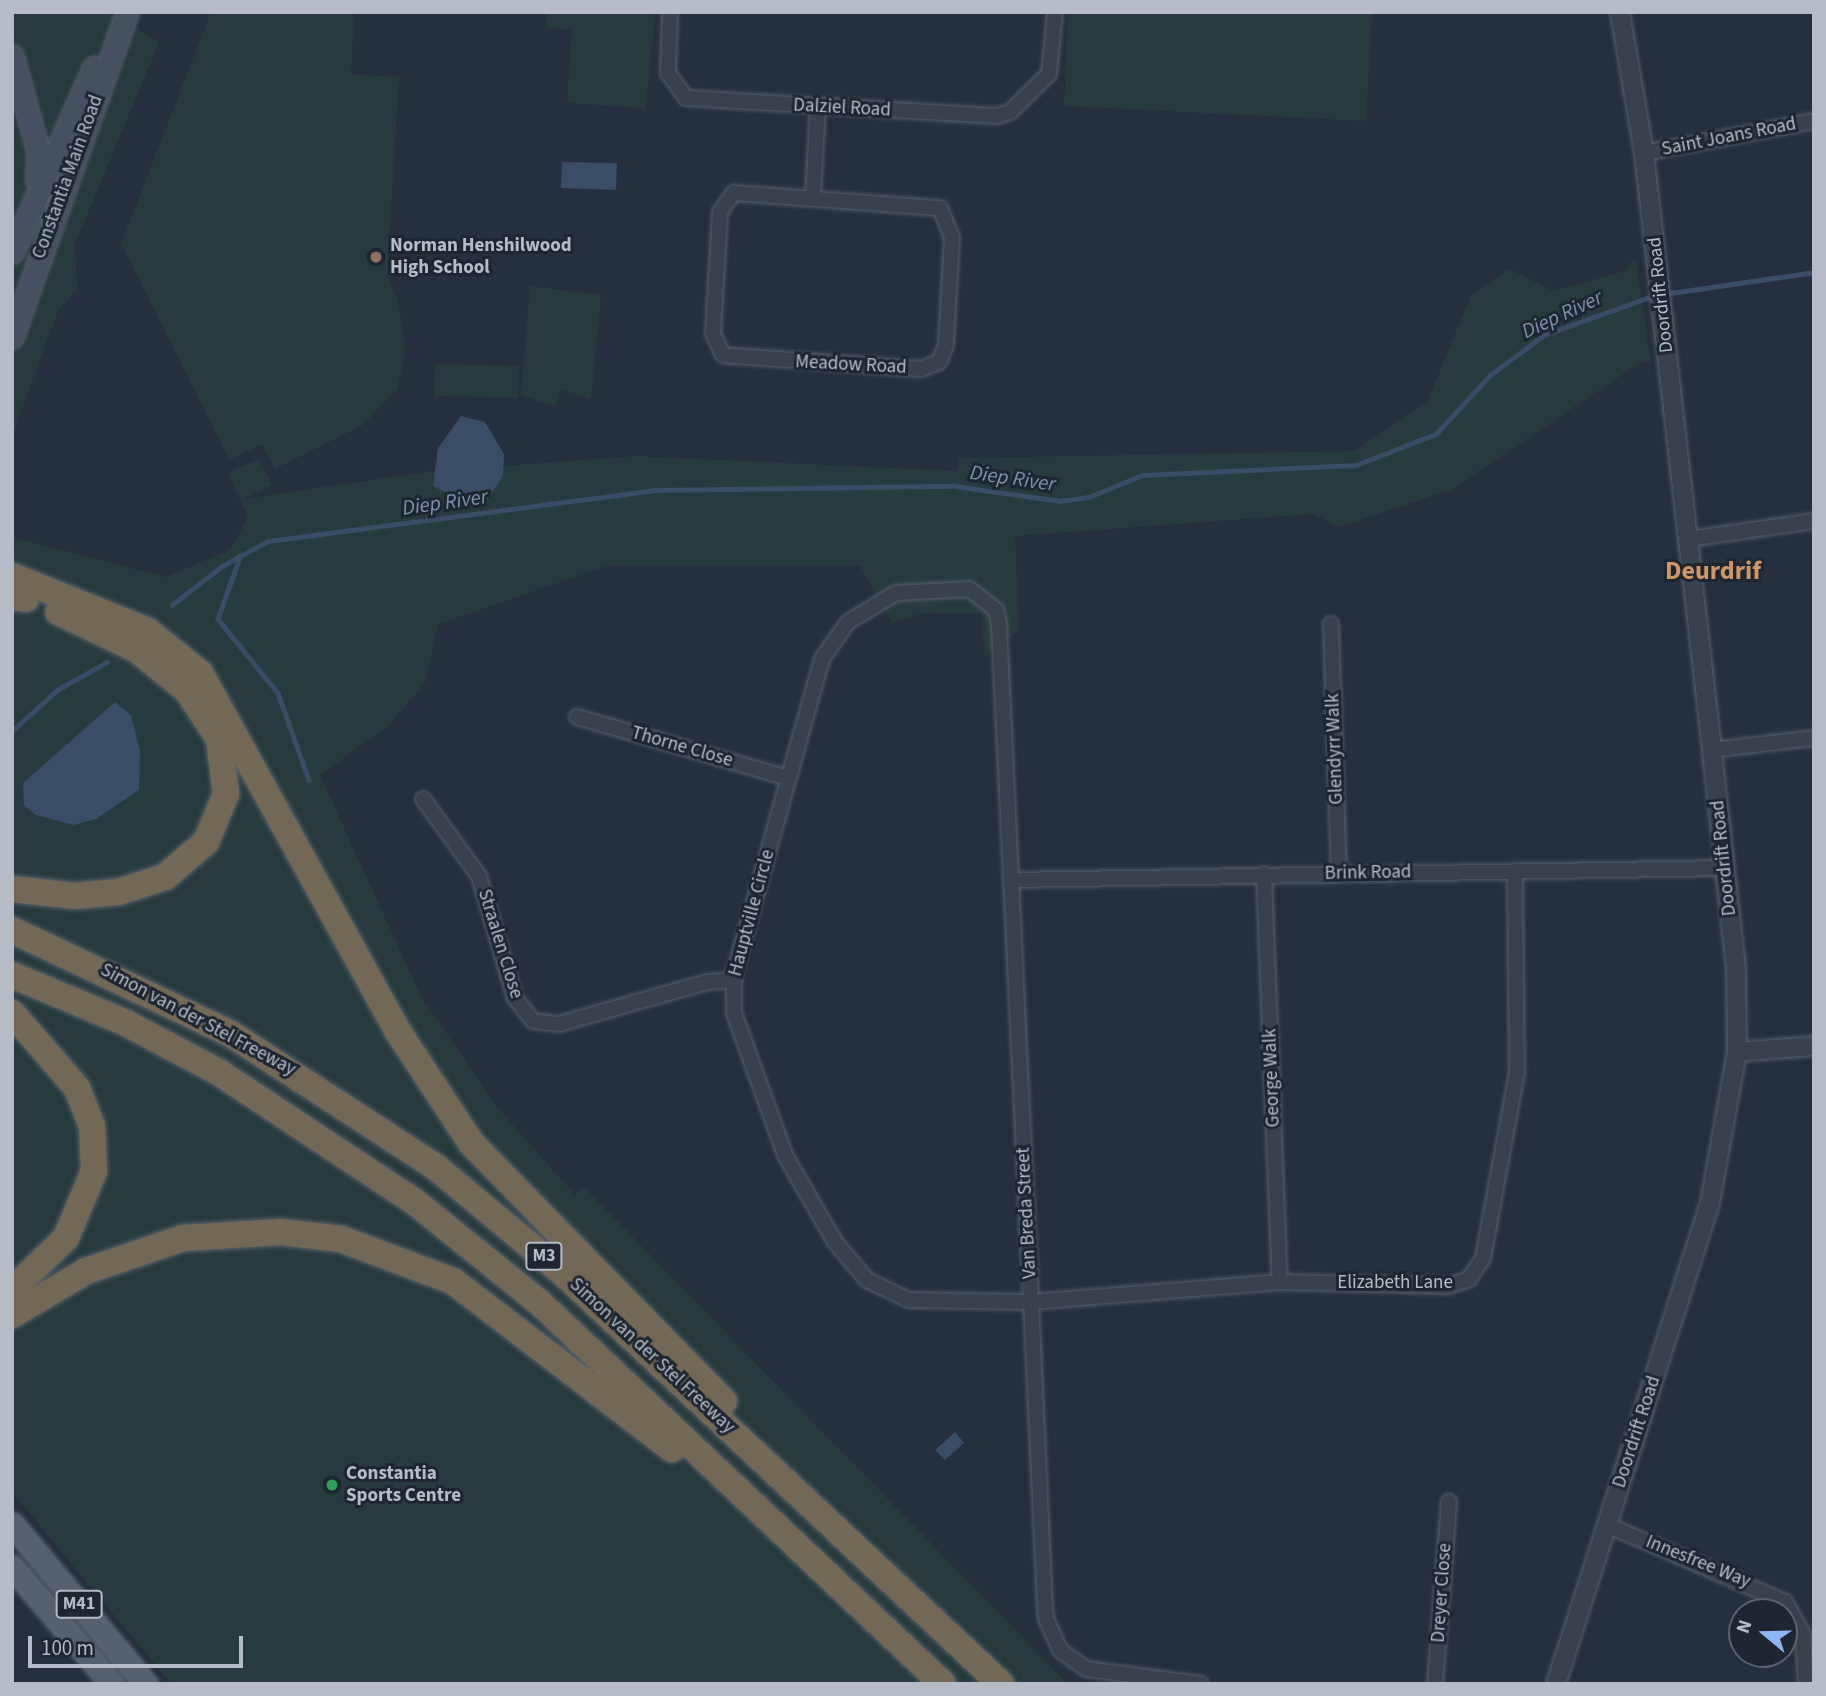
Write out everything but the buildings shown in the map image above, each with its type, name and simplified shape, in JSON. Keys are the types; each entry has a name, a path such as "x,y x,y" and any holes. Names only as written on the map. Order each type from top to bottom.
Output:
{"highway":[{"path":"12,576 148,631 200,673 397,1030 472,1143 758,1434 789,1483"},
{"path":"12,889 75,896 118,892 165,877 193,857 218,823 228,769 206,715 160,665 17,597"},
{"name":"Simon van der Stel Freeway","path":"12,930 232,1034 415,1153 562,1272 1001,1684"},
{"name":"Simon van der Stel Freeway","path":"12,975 126,1023 355,1157 539,1302 943,1684"},
{"path":"12,1013 55,1056 77,1088 92,1126 94,1171 66,1238 12,1290"},
{"path":"12,1315 86,1271 183,1238 281,1232 366,1246 453,1281 503,1313 806,1556"}],"main road":[{"name":"Constantia Main Road","path":"12,252 107,39 125,15"},
{"name":"Constantia Main Road","path":"12,337 50,218 125,15"},
{"path":"12,55 32,121 39,164 22,228"},
{"path":"32,121 55,153 50,218"},
{"name":"M41","path":"12,1524 146,1684"},
{"name":"M41","path":"12,1567 112,1684"}],"street":[{"name":"Dalziel Road","path":"670,12 668,73 686,98 997,116 1025,98 1049,74 1055,12"},
{"name":"Doordrift Road","path":"1556,1684 1710,1203 1737,1052 1725,868 1689,539 1644,153 1620,12"},
{"path":"813,196 818,106"},
{"name":"Saint Joans Road","path":"1644,153 1814,121"},
{"name":"Meadow Road","path":"743,192 813,196 931,203 947,215 952,237 939,362 921,369 733,359 715,346 723,203 743,192"},
{"path":"1689,539 1814,521"},
{"name":"Hauptville Circle","path":"999,624 988,599 962,588 909,590 859,612 822,659 734,980 737,1026 785,1155 854,1269 880,1289 924,1304 1031,1303"},
{"name":"Van Breda Street","path":"999,624 1049,1630 1068,1657 1095,1673 1201,1684"},
{"name":"Glendyrr Walk","path":"1331,624 1339,873"},
{"name":"Thorne Close","path":"577,716 788,778"},
{"path":"1712,750 1814,738"},
{"name":"Straalen Close","path":"423,799 479,876 515,998 533,1021 559,1024 707,982 734,980"},
{"name":"Brink Road","path":"1011,880 1725,868"},
{"name":"Elizabeth Lane","path":"1031,1303 1280,1282 1449,1286 1469,1279 1480,1266 1517,1072 1515,871"},
{"name":"George Walk","path":"1264,874 1280,1282"},
{"path":"1737,1052 1814,1046"},
{"name":"Dreyer Close","path":"1435,1684 1449,1502"},
{"name":"Innesfree Way","path":"1607,1525 1784,1602 1803,1634 1806,1684"}],"green space":[{"path":"12,12 115,12 159,43 75,244 77,290 58,311 12,436"},
{"path":"211,12 354,12 351,74 399,77 387,274 399,305 405,349 398,388 363,425 275,469 262,444 229,460 121,244"},
{"path":"547,12 655,12 646,108 567,103 572,30 546,28"},
{"path":"1068,12 1372,12 1366,121 1064,106"},
{"path":"1635,256 1651,364 1644,360 1450,490 1340,527 1313,514 1015,536 1019,630 984,657 982,614 924,613 892,623 860,566 608,566 438,624 425,683 389,725 320,775 421,996 497,1107 575,1195 584,1187 1068,1684 171,1684 12,1492 12,537 165,577 230,550 248,518 228,473 259,458 272,485 244,499 432,471 636,456 957,471 959,458 1355,451 1428,400 1471,295 1509,269 1553,291 1625,271"},
{"path":"530,286 601,295 591,399 560,389 555,407 521,395"},
{"path":"435,364 519,366 518,398 434,396"}],"water":[{"path":"562,162 617,163 616,190 561,188"},
{"path":"461,416 485,422 504,454 503,476 488,499 469,504 433,486 438,448"},
{"path":"115,702 131,715 140,751 139,790 96,819 74,825 36,815 24,806 23,783"},
{"path":"955,1432 964,1443 945,1460 935,1450"}],"waterway":[{"name":"Diep River","path":"1664,294 1814,272"},
{"name":"Diep River","path":"172,605 222,566 268,541 654,490 955,486 1060,501 1089,497 1142,475 1356,465 1436,434 1490,375 1544,335 1655,295"},
{"path":"241,555 218,619 278,693 309,780"},
{"name":"Diep River","path":"12,731 57,690 107,662"}],"place":[{"name":"Norman Henshilwood High School","path":"376,257"},
{"name":"Constantia Sports Centre","path":"332,1485"}],"district":[{"name":"Deurdrif","path":"1713,571"}]}
